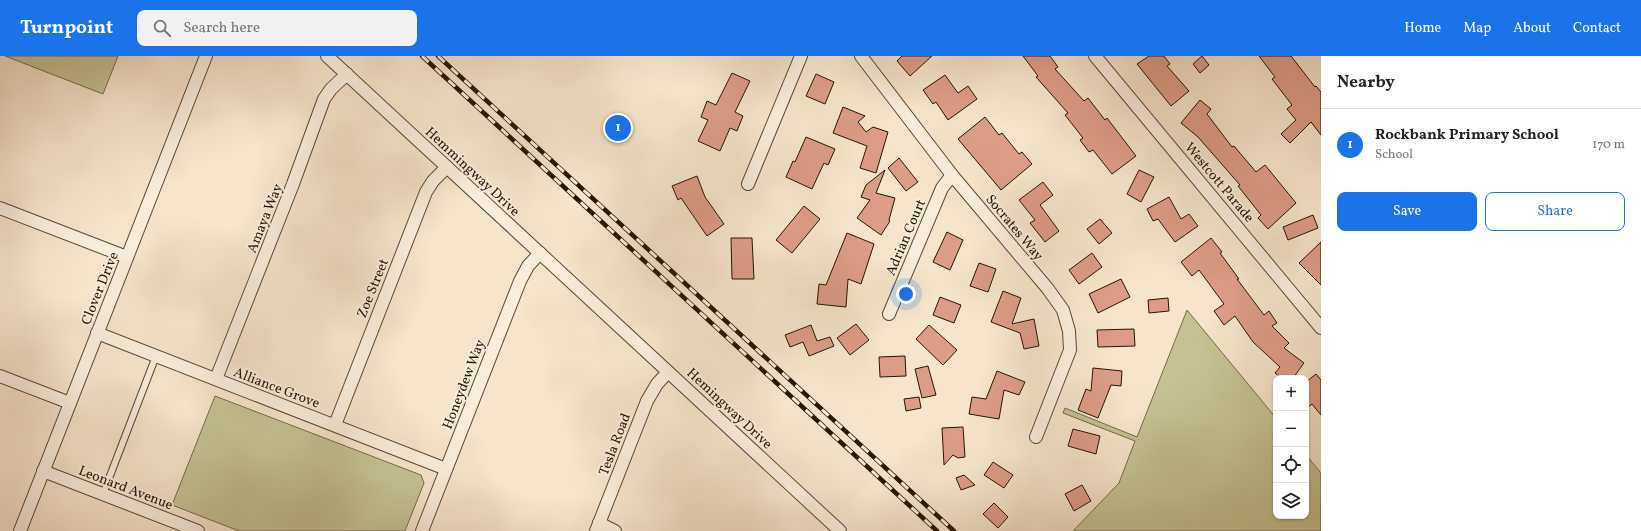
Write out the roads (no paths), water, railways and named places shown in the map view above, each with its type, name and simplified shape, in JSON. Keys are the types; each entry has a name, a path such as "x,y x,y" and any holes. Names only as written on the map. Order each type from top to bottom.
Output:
{"street":[{"name":"Clover Drive","path":"20,531 206,56"},
{"name":"Hemmingway Drive","path":"327,56 599,308"},
{"path":"748,184 801,56"},
{"name":"Socrates Way","path":"861,56 952,175 1048,289 1063,310 1069,332 1070,350 1036,437"},
{"name":"Westcott Parade","path":"1095,56 1321,328"},
{"name":"Amaya Way","path":"216,379 293,184 324,99 331,89 347,74"},
{"name":"Zoe Street","path":"335,425 426,192 433,181 447,167"},
{"name":"Adrian Court","path":"889,314 942,188 952,175"},
{"path":"0,208 127,257"},
{"name":"Honeydew Way","path":"422,531 520,281 528,266 540,253"},
{"name":"Hemingway Drive","path":"599,308 840,531"},
{"name":"Alliance Grove","path":"97,333 446,469"},
{"name":"Tesla Road","path":"597,527 647,401 657,384 668,372"},
{"path":"0,376 70,403"},
{"name":"Leonard Avenue","path":"43,471 198,531"},
{"path":"597,527 615,531"}],"lane":[{"path":"103,494 156,356"}],"railway":[{"path":"422,56 937,531"},
{"path":"438,56 954,531"}],"place":[{"name":"Rockbank Primary School","path":"618,128"}]}
